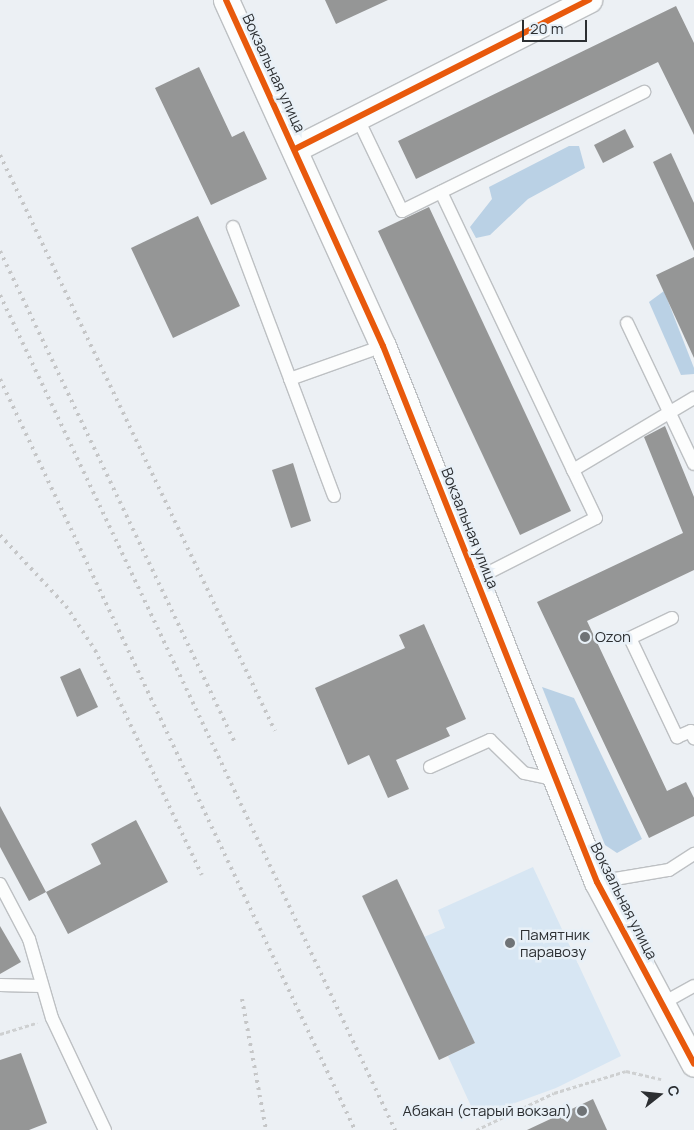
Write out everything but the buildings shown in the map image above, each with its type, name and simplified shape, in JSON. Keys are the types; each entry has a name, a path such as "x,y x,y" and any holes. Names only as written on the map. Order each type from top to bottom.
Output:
{"street":[{"name":"Вокзальная улица","path":"226,0 296,149 383,346 478,578 554,779 598,882 694,1064"},
{"path":"296,149 589,0"}],"lane":[{"path":"358,119 402,211 644,92"},
{"path":"441,192 596,518 478,578"},
{"path":"233,227 334,496"},
{"path":"627,323 694,464"},
{"path":"290,379 383,346"},
{"path":"573,470 694,398"},
{"path":"672,618 630,638 677,737 691,731 694,738"},
{"path":"430,767 490,740 524,773 554,779"},
{"path":"598,882 668,870 694,854"},
{"path":"0,884 29,939 41,986 52,1018 105,1130"},
{"path":"0,985 41,986"},
{"path":"663,1003 694,986"}],"path":[{"path":"0,1034 52,1018"},
{"path":"476,1130 542,1099 626,1071 661,1079"}],"shaded area":[{"path":"569,146 579,146 585,168 528,199 490,235 476,238 470,227 492,199 489,187"},
{"path":"664,291 694,368 694,374 681,375 649,302"},
{"path":"542,687 574,698 642,839 617,853 605,845"},
{"path":"533,867 621,1056 556,1088 476,1117 448,1056 475,1043 424,937 445,928 438,910"}],"railway":[{"path":"0,155 275,731"},
{"path":"0,251 236,745"},
{"path":"0,295 395,1130"},
{"path":"0,379 355,1130"},
{"path":"0,535 66,606 95,650 202,875"},
{"path":"242,999 266,1130"}],"cycle path":[{"path":"226,0 383,346 597,882 694,1064"},
{"path":"295,149 589,0"}],"place":[{"name":"Ozon","path":"585,637"},
{"name":"Памятник паравозу","path":"510,943"},
{"name":"Абакан (старый вокзал)","path":"582,1111"}]}
